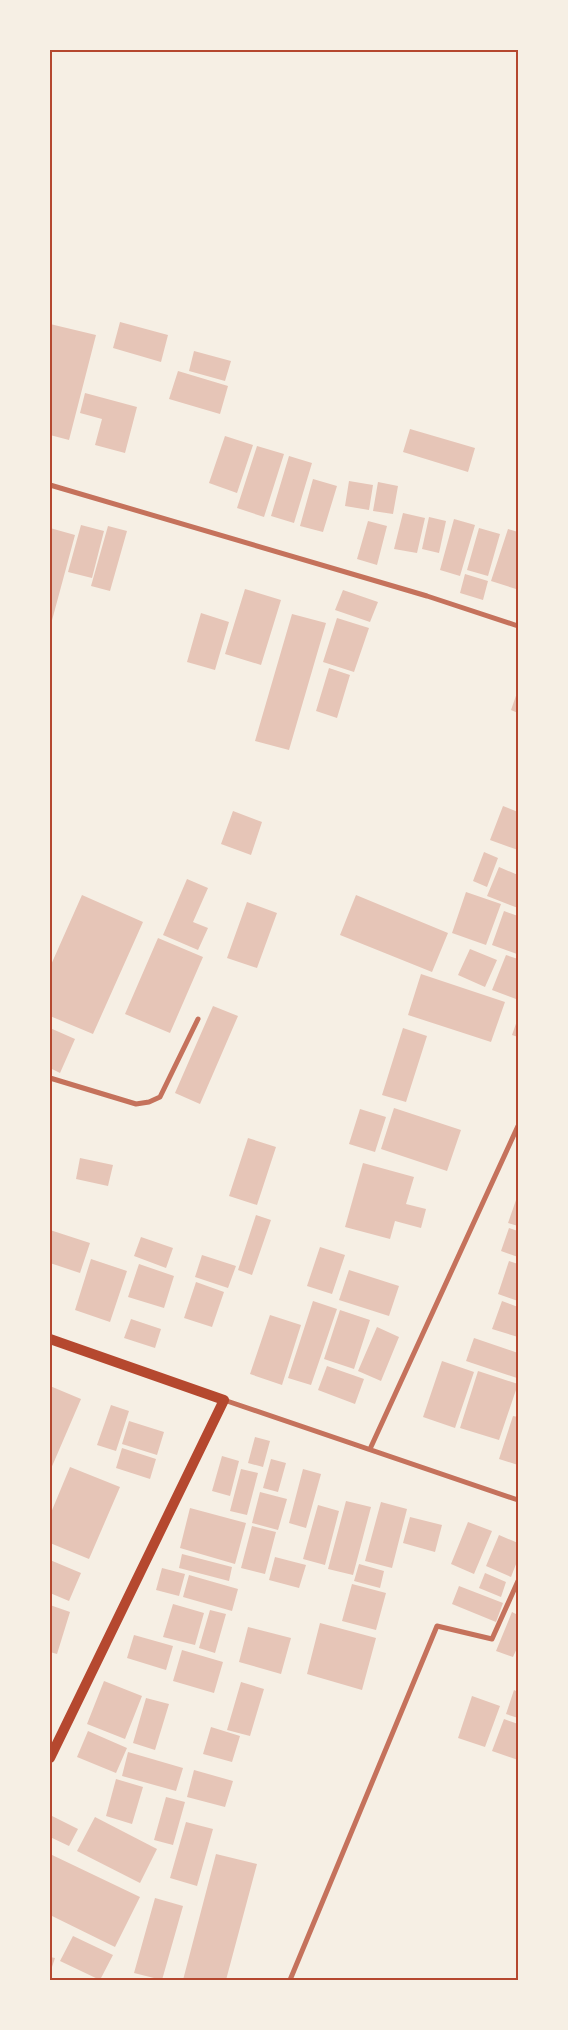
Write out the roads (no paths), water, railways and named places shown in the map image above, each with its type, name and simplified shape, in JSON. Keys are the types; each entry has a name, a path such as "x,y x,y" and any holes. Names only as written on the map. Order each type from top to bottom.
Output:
{"main road":[{"path":"50,1339 224,1400 50,1758"}],"street":[{"path":"50,485 428,596 518,626"},
{"path":"50,1078 136,1104 149,1102 160,1097 198,1019"},
{"path":"370,1449 518,1126"},
{"path":"224,1400 518,1500"},
{"path":"290,1980 437,1626 492,1639 518,1581"}]}
